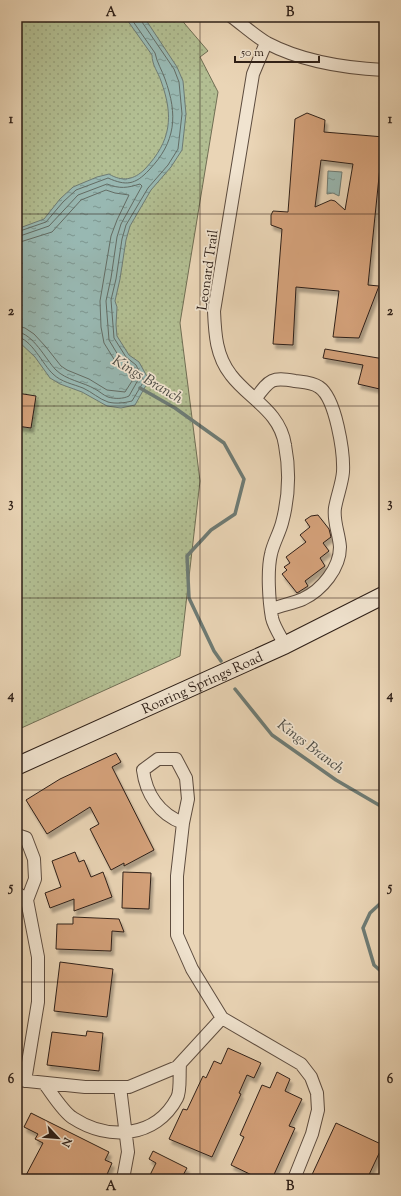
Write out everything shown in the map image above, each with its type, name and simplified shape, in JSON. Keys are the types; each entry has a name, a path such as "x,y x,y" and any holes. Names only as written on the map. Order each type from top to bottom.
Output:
{"street":[{"path":"232,17 266,43 303,58 358,69 384,70"},
{"name":"Leonard Trail","path":"266,43 253,74 214,311 216,341 223,362 231,375 269,411 278,425 285,444 288,470 288,496 282,524 271,555 269,579 272,619 285,646"},
{"path":"256,398 266,384 276,379 312,383 318,386 326,395 336,422 342,457 343,473 334,519 340,547 338,559 332,572 322,586 303,599 272,609"},
{"name":"Roaring Springs Road","path":"17,766 285,646 382,600"},
{"path":"183,823 169,818 156,804 145,786 142,770 158,759 176,758 186,778 188,799 183,823 177,876 177,935 192,969 222,1018 301,1064 311,1077 317,1093 318,1110 312,1134 294,1179"},
{"path":"17,835 26,838 34,859 35,878 22,897 38,957 38,1002 21,1080 85,1087 129,1087 180,1065 222,1018"},
{"path":"44,1083 72,1118 98,1130 126,1133 158,1122 178,1098 180,1065"},
{"path":"120,1087 128,1152 123,1179"}],"green space":[{"path":"17,17 179,17 208,51 200,57 218,92 180,323 200,481 180,656 17,730"}],"water":[{"path":"125,17 144,17 177,67 183,81 186,114 182,150 171,167 151,190 130,226 126,240 115,301 117,307 117,336 129,355 139,362 149,380 135,405 121,408 107,406 82,392 60,384 50,378 35,357 17,340 17,229 44,219 60,199 73,187 97,177 109,174 123,179 137,176 154,159 160,148 168,128 169,117 165,94 152,59 152,55"},
{"path":"328,171 342,172 339,196 333,193 327,194"}],"building":[{"path":"307,113 325,120 324,132 384,137 384,167 380,167 368,285 379,286 359,338 333,337 339,291 296,287 293,345 273,344 282,229 271,225 271,215 273,211 288,212 295,119","holes":["321,160 353,164 345,210 335,201 331,200 315,207"]},
{"path":"325,349 384,359 380,379 384,380 384,390 358,384 363,365 323,358"},
{"path":"17,393 36,396 31,428 17,426"},
{"path":"318,515 329,529 331,537 323,543 329,551 320,558 325,566 305,581 308,586 297,593 282,574 287,570 284,567 290,563 286,557 306,542 300,535 310,527 305,520 311,516"},
{"path":"116,753 121,762 112,767 154,850 124,866 124,863 111,870 90,829 99,824 90,807 47,834 26,800 60,779"},
{"path":"75,852 79,862 84,860 91,877 103,872 112,897 74,911 74,899 50,908 45,893 61,887 52,861"},
{"path":"123,872 151,873 149,909 122,908"},
{"path":"73,917 119,919 124,932 112,931 111,951 56,949 57,924 73,924"},
{"path":"60,962 113,969 107,1017 54,1011"},
{"path":"87,1031 103,1033 99,1071 47,1065 52,1032 86,1036"},
{"path":"228,1048 261,1063 254,1078 247,1075 239,1093 241,1094 212,1157 169,1139 183,1109 187,1110 203,1076 206,1078 214,1061 221,1064"},
{"path":"277,1072 290,1079 285,1091 302,1099 289,1126 295,1128 272,1179 260,1179 231,1165 244,1137 240,1135 262,1085 270,1088"},
{"path":"31,1113 109,1152 105,1160 112,1163 105,1179 24,1179 43,1143 35,1139 38,1134 24,1127"},
{"path":"336,1123 383,1145 367,1179 310,1179"},
{"path":"153,1151 187,1168 181,1179 148,1179 156,1163 149,1159"}],"waterway":[{"name":"Kings Branch","path":"140,388 175,408 224,443 244,479 235,514 211,530 187,556 189,598 214,651 221,661"},
{"name":"Kings Branch","path":"235,689 272,735 336,780 384,808"},
{"name":"Kings Branch","path":"384,900 370,913 363,928 374,965 384,974"}]}
